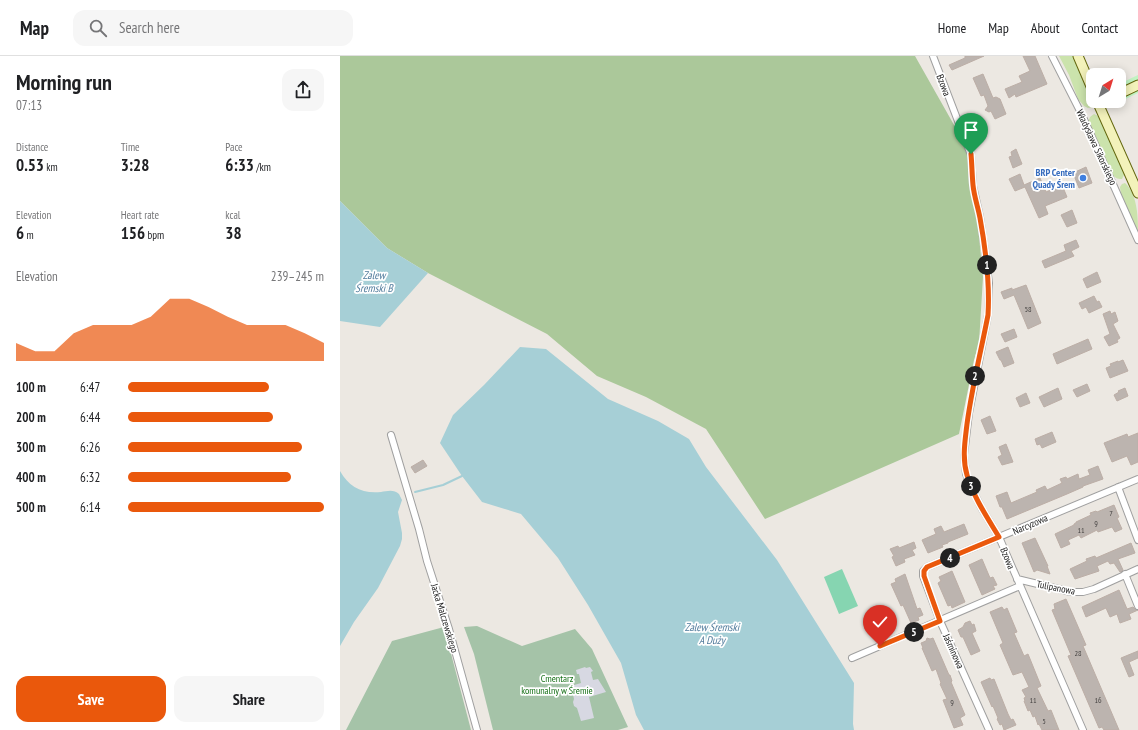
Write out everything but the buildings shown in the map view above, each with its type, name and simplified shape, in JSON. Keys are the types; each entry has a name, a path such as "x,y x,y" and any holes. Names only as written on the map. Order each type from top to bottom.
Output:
{"main road":[{"path":"1078,56 1086,75"},
{"path":"1126,91 1138,85"},
{"name":"Władysława Sikorskiego","path":"1102,108 1138,193"}],"street":[{"name":"Bzowa","path":"933,56 971,154 973,186 980,216 989,282 988,315 970,406 964,455 966,474 982,509 999,537 1083,730"},
{"name":"Władysława Sikorskiego","path":"1052,56 1082,115 1138,240"},
{"name":"Jacka Malczewskiego","path":"390,435 449,630 477,730"},
{"name":"Narcyzowa","path":"924,571 927,567 1138,479"},
{"path":"1118,487 1138,540"},
{"name":"Tulipanowa","path":"1017,579 1071,592 1083,592 1094,589 1138,569"},
{"name":"Jaśminowa","path":"924,571 924,576 940,621 989,730"},
{"path":"1125,574 1138,606"},
{"path":"852,658 1020,586"}],"green space":[{"path":"340,56 915,56 971,155 983,277 979,343 974,360 959,434 765,519 706,429 646,397 597,376 547,334 428,273 387,248 340,201"},
{"path":"1059,56 1073,56 1086,87 1086,107 1078,99 1069,75"},
{"path":"1138,75 1138,93 1126,99 1126,81"},
{"path":"1094,114 1101,119 1124,172 1122,179 1116,178 1112,174 1088,122 1090,117"},
{"path":"1125,183 1133,194 1135,200 1138,235 1121,195 1120,187"},
{"path":"842,569 858,606 839,614 824,577"},
{"name":"Cmentarz komunalny w Śremie","path":"477,626 522,646 575,629 592,649 628,727 618,730 493,730 474,654 464,627"},
{"path":"444,627 471,730 346,730 392,641"}],"shaded area":[{"path":"590,667 593,671 591,672 593,680 598,679 606,692 589,697 594,718 581,721 577,708 574,706 571,686 581,683 579,674 577,674 576,670"}],"water":[{"name":"Zalew Śremski B","path":"340,201 387,248 428,273 380,327 340,321"},
{"name":"Zalew Śremski A Duży","path":"520,347 546,349 608,399 658,421 689,439 706,467 777,560 854,683 854,730 644,730 636,715 621,663 588,605 558,558 521,514 482,502 462,476 440,443 453,415"},
{"path":"340,471 352,485 362,490 368,492 393,491 399,494 402,500 398,512 402,539 400,546 378,588 354,622 340,646"}],"waterway":[{"path":"415,492 443,485 462,476"}],"place":[{"name":"BRP Center Quady Śrem","path":"1083,178"}],"route":[{"path":"880,646 940,621 924,576 924,571 927,567 999,537 972,489 966,474 964,455 969,413 988,315 989,299 989,282 980,216 973,186 971,154"}]}
